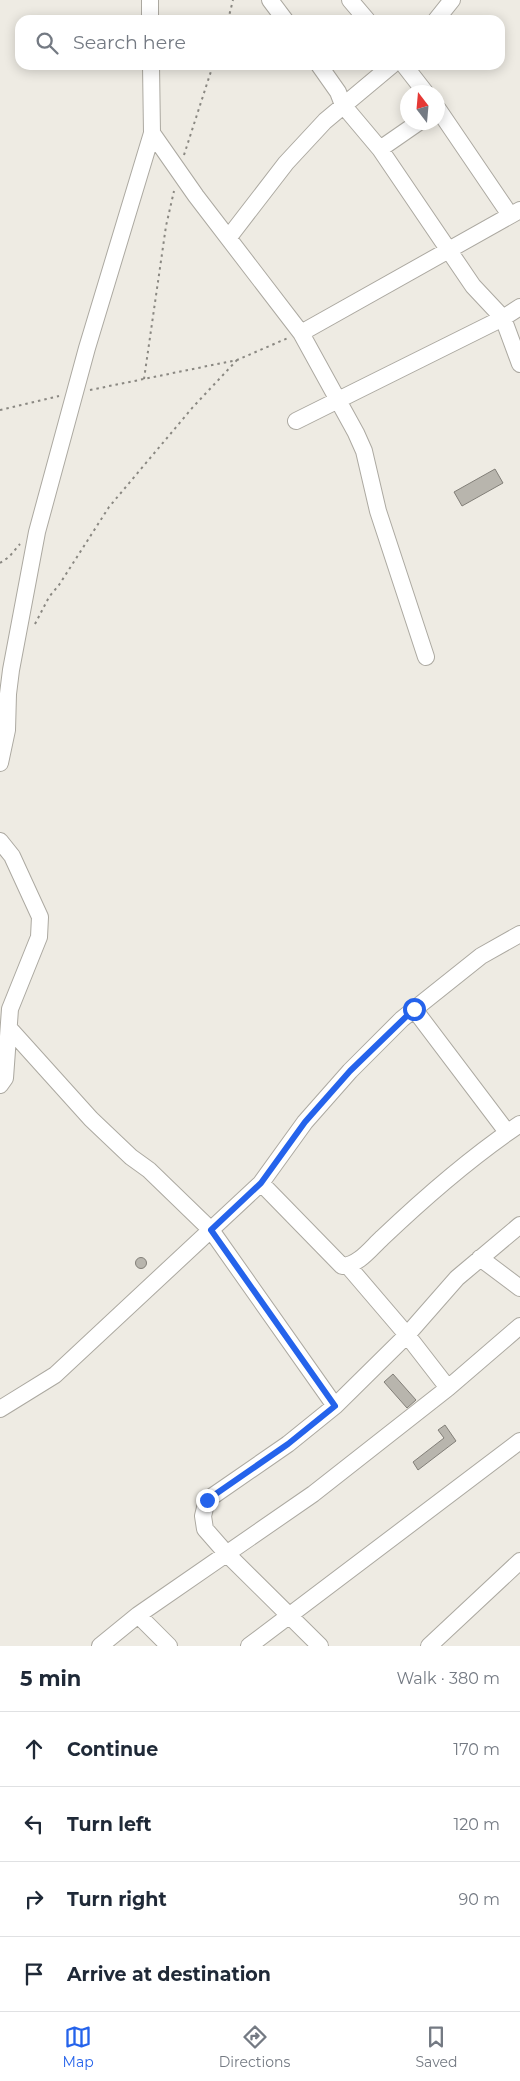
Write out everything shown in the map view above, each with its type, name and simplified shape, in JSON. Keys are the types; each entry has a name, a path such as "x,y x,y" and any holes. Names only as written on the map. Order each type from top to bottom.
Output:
{"street":[{"path":"150,0 150,15"},
{"path":"270,0 281,15"},
{"path":"350,0 363,15"},
{"path":"440,15 452,0"},
{"path":"0,763 7,730 11,670 37,532 87,348 152,134 151,70"},
{"path":"323,70 338,92 343,105 380,150 473,286 503,318 520,364"},
{"path":"229,237 286,163 325,121 386,70"},
{"path":"408,70 420,85"},
{"path":"301,333 515,213 445,118"},
{"path":"380,150 408,130"},
{"path":"152,134 301,333 338,400 364,451 378,511 426,657"},
{"path":"296,420 503,318 520,307"},
{"path":"0,841 12,856 40,917 39,937 10,1009 5,1078 0,1086"},
{"path":"0,1409 55,1375 261,1183 305,1122 350,1071 414,1009 481,956 520,934"},
{"path":"261,1183 342,1266 348,1266 360,1258 398,1222 462,1167 514,1128 414,1009"},
{"path":"9,1028 91,1119 131,1157 149,1170 211,1230 335,1406"},
{"path":"320,1646 226,1553 205,1529 203,1516 207,1500 288,1444 335,1406 407,1335 457,1278 520,1226"},
{"path":"480,1258 520,1288"},
{"path":"348,1266 407,1335 448,1388"},
{"path":"100,1646 138,1615 312,1494 448,1388 519,1327"},
{"path":"249,1646 520,1440"},
{"path":"429,1646 520,1561"},
{"path":"138,1615 169,1646"}],"path":[{"path":"229,15 233,0"},
{"path":"144,379 166,226 179,172 211,70"},
{"path":"0,410 76,392 237,360 301,333"},
{"path":"32,629 49,597 59,585 109,507 193,407 237,360"}],"building":[{"path":"495,469 503,483 462,506 454,492"},
{"path":"139,1258 143,1258 146,1263 145,1267 139,1268 136,1265 136,1261"},
{"path":"393,1374 416,1400 407,1408 384,1382"},
{"path":"445,1425 456,1441 418,1470 413,1462 444,1438 438,1430"}],"route":[{"path":"207,1500 288,1444 335,1406 211,1230 261,1183 305,1122 350,1071 414,1009"}]}
